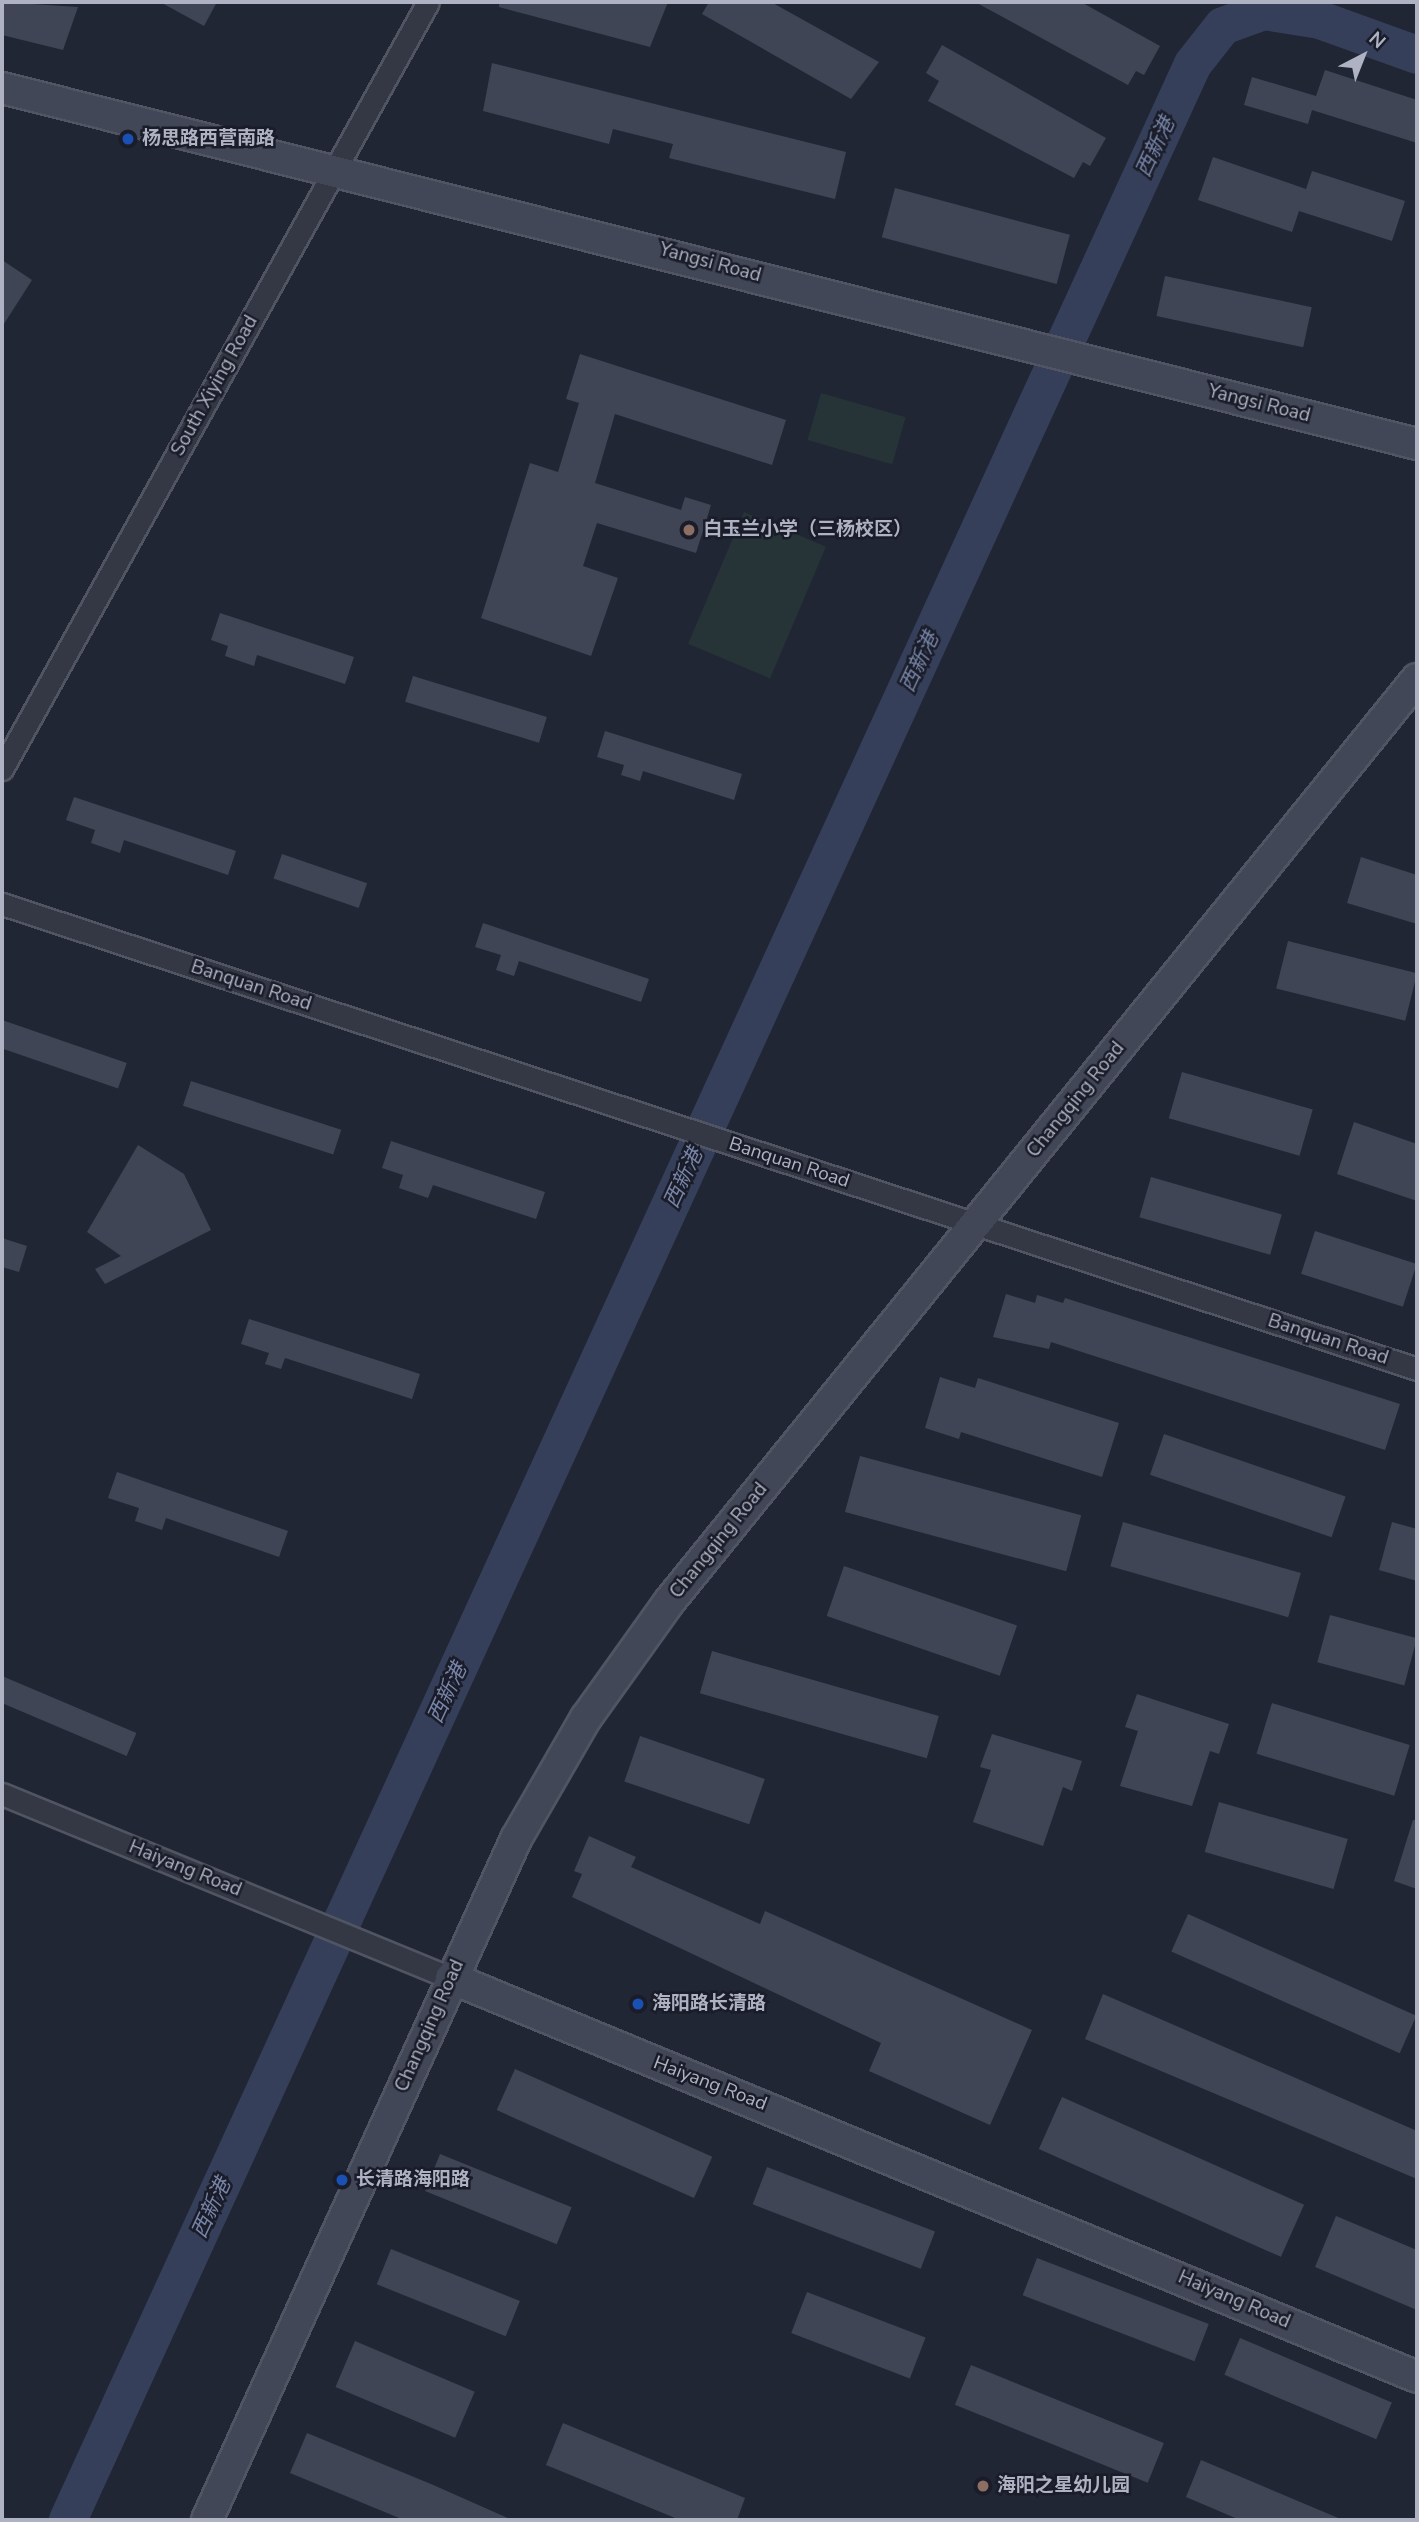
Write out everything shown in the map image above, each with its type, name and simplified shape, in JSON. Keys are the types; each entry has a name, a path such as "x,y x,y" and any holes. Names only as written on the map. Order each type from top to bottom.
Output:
{"street":[{"name":"South Xiying Road","path":"2,769 428,2"},
{"name":"Yangsi Road","path":"2,88 1417,444"},
{"name":"Changqing Road","path":"206,2520 451,1978 550,1777 626,1659 1417,679"},
{"name":"Banquan Road","path":"2,904 1417,1369"},
{"name":"Haiyang Road","path":"2,1794 1417,2377"}],"shaded area":[{"path":"821,393 906,417 892,464 807,440"},
{"path":"744,512 826,547 770,678 688,644"}],"building":[{"path":"2,2 78,7 63,50 2,35"},
{"path":"160,2 217,2 204,26"},
{"path":"499,2 668,2 650,47 499,7"},
{"path":"709,2 771,2 879,62 851,99 702,14"},
{"path":"975,2 1081,2 1160,46 1144,75 1136,71 1128,85"},
{"path":"942,45 1106,138 1090,166 1083,162 1074,178 928,101 939,81 926,73"},
{"path":"492,63 846,152 835,199 669,158 673,144 613,129 609,144 483,111"},
{"path":"1325,70 1417,100 1417,143 1312,110 1308,124 1244,105 1252,77 1316,96"},
{"path":"1213,157 1306,189 1312,171 1405,201 1392,241 1299,211 1292,232 1198,200"},
{"path":"895,188 1070,235 1057,284 882,237"},
{"path":"2,260 32,280 2,327"},
{"path":"1165,276 1312,307 1303,347 1156,316"},
{"path":"580,354 786,420 772,465 615,414 595,483 681,510 685,497 711,505 696,553 597,523 583,566 618,578 591,656 481,618 530,463 558,472 579,403 566,399"},
{"path":"220,613 354,657 345,684 257,655 254,666 225,656 228,646 211,640"},
{"path":"413,676 547,717 539,743 405,702"},
{"path":"605,731 742,774 734,800 643,771 640,781 621,775 624,765 597,757"},
{"path":"74,797 236,851 228,875 124,840 120,853 91,843 95,830 66,820"},
{"path":"282,854 367,883 359,908 274,879"},
{"path":"1361,857 1417,875 1417,924 1347,903"},
{"path":"483,923 649,979 641,1002 519,961 514,976 496,970 501,955 475,947"},
{"path":"1288,941 1417,973 1405,1021 1276,989"},
{"path":"2,1020 127,1063 118,1089 2,1049"},
{"path":"1182,1072 1313,1109 1300,1156 1169,1118"},
{"path":"191,1081 341,1130 333,1155 183,1106"},
{"path":"1354,1122 1417,1144 1417,1201 1337,1174"},
{"path":"391,1141 545,1192 536,1219 433,1185 428,1198 399,1188 403,1175 382,1168"},
{"path":"138,1145 184,1174 211,1230 105,1284 95,1269 121,1256 87,1232"},
{"path":"1151,1177 1282,1214 1270,1255 1139,1217"},
{"path":"1315,1231 1417,1264 1403,1307 1301,1274"},
{"path":"2,1238 27,1246 19,1272 2,1267"},
{"path":"1006,1294 1035,1303 1037,1295 1063,1303 1065,1298 1400,1404 1385,1450 1051,1342 1049,1349 993,1337"},
{"path":"249,1319 420,1374 412,1399 285,1358 281,1369 265,1364 269,1353 241,1344"},
{"path":"940,1377 975,1388 978,1378 1119,1423 1102,1477 961,1432 959,1439 925,1428"},
{"path":"1164,1434 1346,1497 1332,1537 1150,1475"},
{"path":"860,1456 1081,1515 1066,1571 845,1512"},
{"path":"117,1472 288,1531 279,1557 166,1518 162,1530 135,1521 139,1508 108,1498"},
{"path":"1123,1522 1301,1573 1288,1617 1110,1566"},
{"path":"1392,1522 1417,1529 1417,1581 1379,1570"},
{"path":"844,1566 1017,1626 1000,1676 827,1616"},
{"path":"1330,1615 1417,1638 1404,1686 1317,1662"},
{"path":"712,1651 939,1716 927,1758 700,1693"},
{"path":"2,1676 136,1733 127,1756 2,1703"},
{"path":"1137,1694 1229,1724 1219,1754 1210,1751 1192,1806 1120,1786 1138,1731 1125,1727"},
{"path":"1272,1703 1410,1745 1394,1796 1257,1754"},
{"path":"992,1734 1082,1761 1072,1791 1063,1787 1043,1846 973,1822 991,1770 980,1767"},
{"path":"640,1736 765,1779 749,1824 624,1781"},
{"path":"1219,1802 1348,1839 1333,1889 1205,1852"},
{"path":"1413,1820 1417,1820 1417,1889 1394,1881"},
{"path":"589,1836 636,1857 631,1867 760,1924 765,1911 1032,2030 990,2125 869,2071 881,2043 572,1897 582,1874 574,1871"},
{"path":"1188,1914 1416,2016 1400,2053 1171,1951"},
{"path":"1103,1994 1417,2131 1417,2179 1085,2039"},
{"path":"515,2069 712,2157 694,2198 497,2110"},
{"path":"1062,2097 1304,2205 1281,2257 1039,2149"},
{"path":"440,2154 572,2207 557,2244 425,2191"},
{"path":"767,2167 935,2232 921,2269 753,2204"},
{"path":"1336,2216 1417,2250 1417,2310 1315,2267"},
{"path":"391,2249 520,2301 506,2336 377,2284"},
{"path":"1037,2258 1209,2324 1194,2361 1023,2295"},
{"path":"807,2292 926,2338 910,2379 791,2333"},
{"path":"1240,2338 1392,2402 1376,2439 1224,2375"},
{"path":"355,2341 475,2392 455,2438 335,2387"},
{"path":"971,2365 1164,2443 1148,2483 955,2405"},
{"path":"563,2423 745,2498 737,2520 680,2520 546,2465"},
{"path":"307,2433 512,2520 404,2520 290,2473"},
{"path":"1201,2460 1343,2520 1240,2520 1186,2497"}],"waterway":[{"name":"西新港","path":"68,2520 1193,64 1223,26 1264,11 1320,20 1417,55"}],"place":[{"name":"杨思路西营南路","path":"128,139"},
{"name":"白玉兰小学（三杨校区）","path":"689,530"},
{"name":"海阳路长清路","path":"638,2004"},
{"name":"长清路海阳路","path":"342,2180"},
{"name":"海阳之星幼儿园","path":"983,2486"}]}
